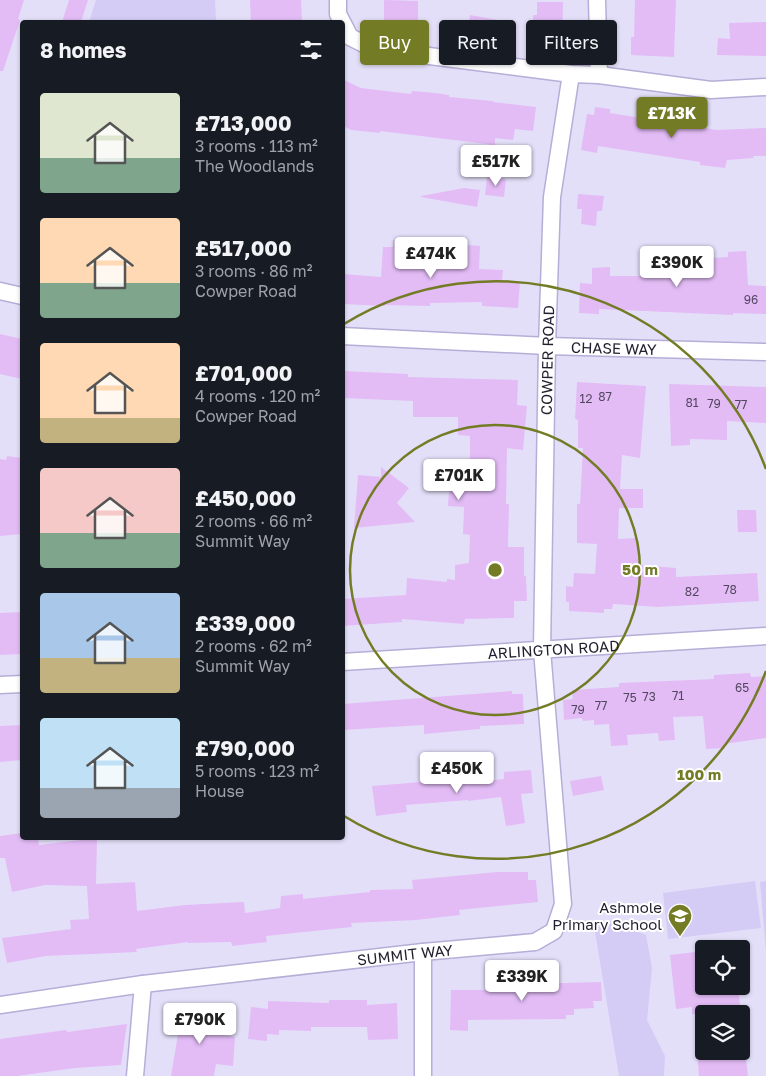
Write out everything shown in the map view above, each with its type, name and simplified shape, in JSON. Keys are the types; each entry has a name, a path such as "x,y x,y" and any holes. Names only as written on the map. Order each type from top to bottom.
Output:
{"street":[{"path":"338,0 338,14 341,20"},
{"path":"597,0 599,75"},
{"path":"345,27 350,37 374,49 711,90 766,87"},
{"name":"COWPER ROAD","path":"542,650 552,197 571,74"},
{"path":"0,291 20,296"},
{"name":"CHASE WAY","path":"345,336 548,346 766,352"},
{"name":"ARLINGTON ROAD","path":"345,662 766,636"},
{"name":"SUMMIT WAY","path":"0,1005 143,984 423,952 536,942 554,931 563,904 542,650"},
{"path":"0,685 20,684"},
{"path":"423,952 423,1076"},
{"path":"135,1076 143,984"}],"shaded area":[{"path":"96,0 215,0 216,20 90,20"},
{"path":"755,881 761,928 668,939 663,893"},
{"path":"766,881 766,952 760,882"},
{"path":"609,921 646,935 652,968 647,1020 665,1056 664,1076 619,1076 594,926 597,922"}],"building":[{"path":"0,0 24,0 18,19 20,20 3,71 0,71"},
{"path":"69,0 88,0 82,20 63,20"},
{"path":"250,0 301,0 302,20 251,20"},
{"path":"384,0 418,1 418,20 384,20"},
{"path":"635,0 676,0 674,57 631,55 631,37 634,37"},
{"path":"537,2 563,2 563,20 533,20 533,15 537,15"},
{"path":"470,15 498,20 469,20"},
{"path":"766,22 766,56 717,55 718,38 730,39 729,23"},
{"path":"345,80 361,88 411,94 412,91 435,93 449,95 449,97 536,107 533,131 515,129 513,140 495,138 495,145 380,131 380,133 351,130 345,127"},
{"path":"595,107 610,109 610,113 717,130 766,128 766,156 727,160 725,168 700,165 700,162 598,146 597,153 581,150 587,114 594,115"},
{"path":"487,177 506,179 504,197 485,195"},
{"path":"464,188 480,190 477,207 421,197 421,196"},
{"path":"578,194 604,196 602,211 597,211 596,226 581,224 582,209 577,209"},
{"path":"393,240 480,246 479,269 503,270 502,281 520,282 518,308 482,306 482,302 430,303 430,306 345,304 345,274 381,277 383,247 393,247"},
{"path":"746,251 748,285 766,286 766,314 733,313 733,315 599,309 599,314 579,313 580,283 592,284 592,268 610,267 610,276 641,276 642,256 694,257 694,259 728,257 728,252"},
{"path":"0,334 20,339 20,379 0,374"},
{"path":"345,371 408,374 408,377 518,380 517,405 527,406 523,450 507,448 506,504 509,504 508,547 524,547 524,576 526,576 527,601 514,601 514,618 465,619 464,624 402,619 402,622 345,626 345,599 406,595 407,578 447,582 447,579 455,580 455,565 469,563 470,535 463,534 464,507 448,506 449,490 466,490 466,474 470,474 470,436 458,435 458,417 413,417 413,401 345,398"},
{"path":"577,382 646,386 640,458 622,455 620,489 643,489 643,508 619,508 618,539 637,538 639,565 676,568 676,577 757,573 759,601 658,607 613,604 612,609 604,609 604,613 569,611 569,602 566,602 566,586 573,587 574,573 595,574 597,544 577,543 577,504 580,504 583,448 578,448 578,420 575,419"},
{"path":"669,384 766,387 766,423 727,421 727,440 690,439 690,445 671,446"},
{"path":"7,456 20,458 20,534 0,536 0,459 6,460"},
{"path":"381,467 409,488 397,503 415,522 354,528 358,475 381,477"},
{"path":"737,510 756,510 757,532 738,532"},
{"path":"20,612 20,654 0,655 0,613"},
{"path":"750,673 751,677 766,676 766,738 724,744 724,748 706,749 703,716 673,717 675,740 659,741 658,733 627,735 628,745 611,746 609,724 594,725 594,720 583,721 582,718 564,720 563,700 573,699 572,690 619,687 619,683 714,679 714,675"},
{"path":"512,691 512,694 523,694 524,724 480,726 480,729 424,734 424,725 345,730 345,704"},
{"path":"20,725 20,760 0,762 0,726"},
{"path":"531,770 533,793 521,794 525,823 506,826 501,797 406,805 407,812 376,816 372,786 458,779 459,781 475,779 475,782 504,779 504,772"},
{"path":"601,776 604,790 573,796 570,781"},
{"path":"20,833 20,840 38,840 39,845 97,840 96,884 135,882 137,911 185,905 244,902 245,913 280,908 281,896 303,894 303,899 370,892 370,890 413,889 412,880 497,872 528,872 528,880 536,880 538,902 459,910 460,915 416,920 351,923 352,927 266,936 267,942 232,946 231,942 188,942 136,949 137,952 46,956 7,963 2,938 71,929 70,920 89,919 87,886 45,885 12,892 5,858 0,858 0,836"},
{"path":"695,952 695,995 739,995 740,1005 695,1005 695,1014 692,1014 692,1007 676,1009 670,955"},
{"path":"601,982 602,1001 593,1001 594,1008 574,1009 574,1015 566,1015 566,1019 468,1020 468,1031 450,1030 451,990 487,990 487,983"},
{"path":"329,1000 367,1000 367,1005 397,1003 398,1039 368,1040 367,1027 311,1027 311,1031 279,1030 279,1035 267,1034 267,1041 248,1039 251,1007 268,1009 268,1001 329,1003"},
{"path":"183,1004 211,1009 207,1033 235,1037 233,1066 216,1064 214,1076 171,1076"},
{"path":"127,1024 121,1065 75,1068 17,1076 0,1076 0,1039"},
{"path":"698,1060 746,1060 748,1076 699,1076"}],"place":[{"name":"Ashmole Primary School","path":"680,937"}]}
